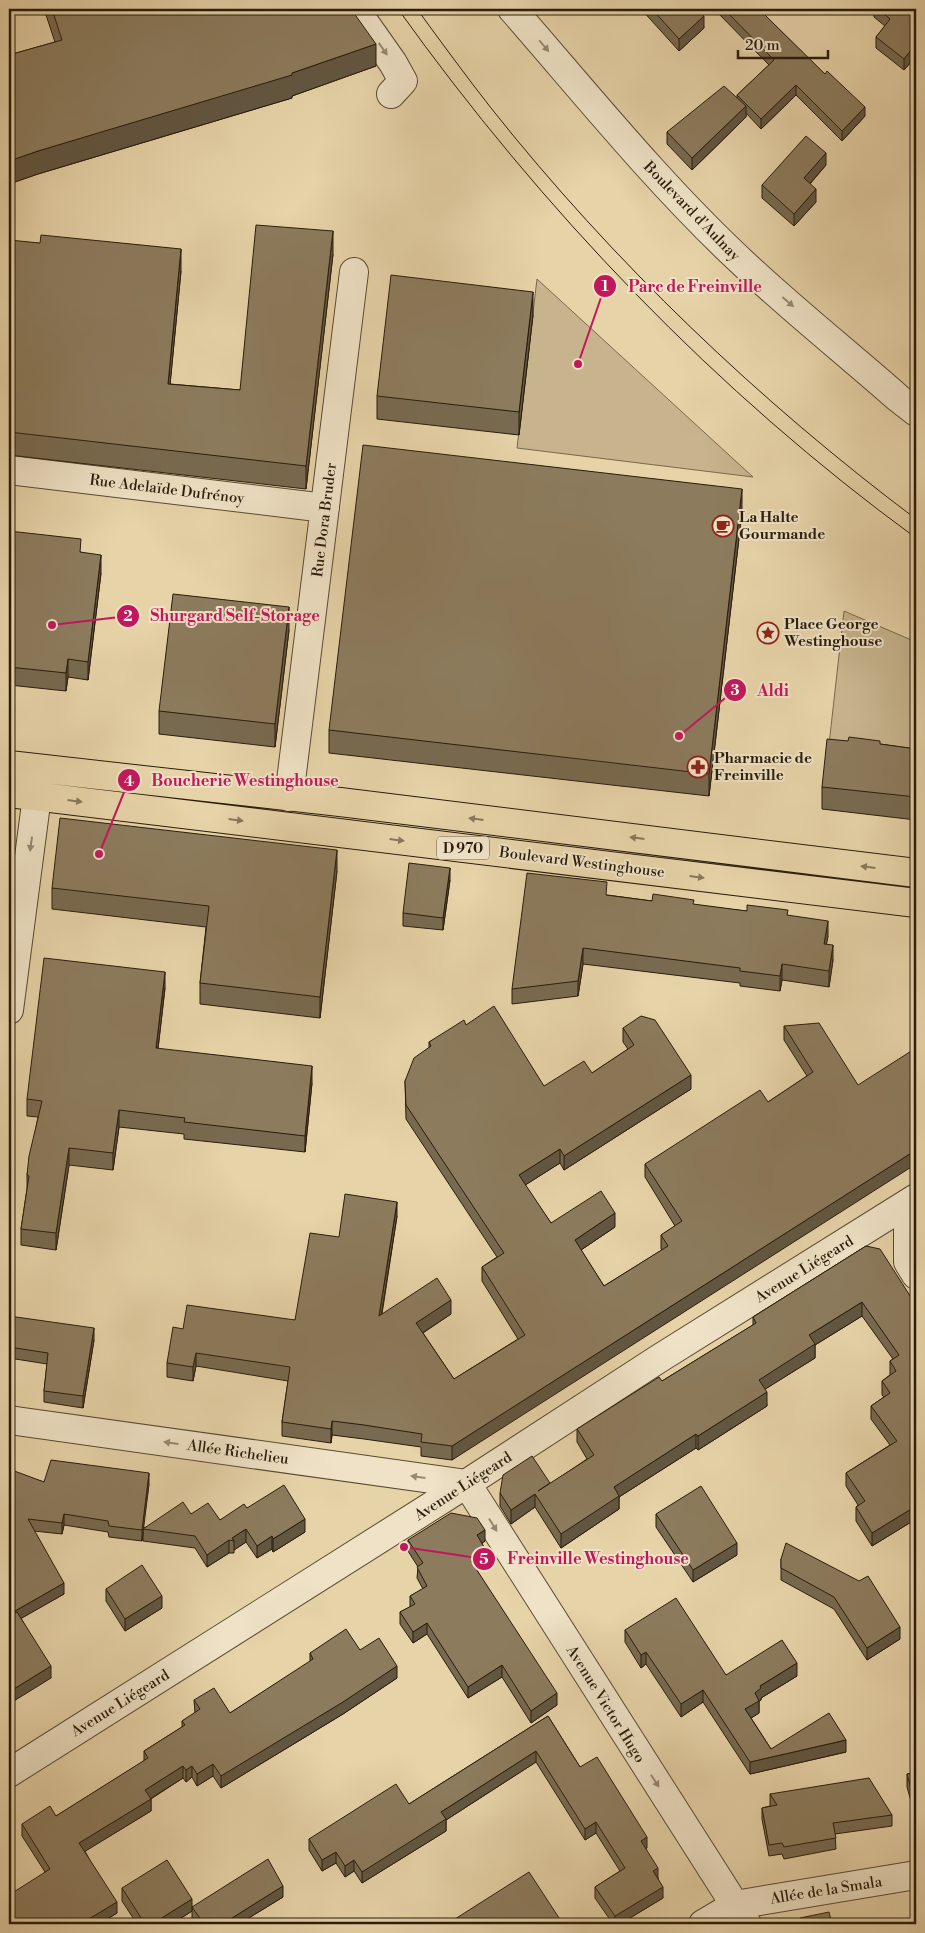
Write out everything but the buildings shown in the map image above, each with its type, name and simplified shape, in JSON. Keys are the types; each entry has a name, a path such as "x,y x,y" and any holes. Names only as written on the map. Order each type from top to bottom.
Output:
{"main road":[{"name":"Boulevard Westinghouse","path":"9,765 916,873"},
{"name":"Boulevard Westinghouse","path":"9,793 916,904"}],"street":[{"path":"355,9 393,64 403,82 391,94"},
{"name":"Boulevard d'Aulnay","path":"512,9 637,154 737,258 916,412"},
{"name":"Rue Dora Bruder","path":"290,797 354,272"},
{"name":"Rue Adelaïde Dufrénoy","path":"9,470 326,508"},
{"path":"9,1010 37,796"},
{"path":"914,1203 908,1262 916,1275"},
{"name":"Avenue Liégeard","path":"9,1773 467,1484 660,1358 914,1203"},
{"name":"Allée Richelieu","path":"9,1420 467,1484"},
{"name":"Avenue Victor Hugo","path":"467,1484 741,1915"},
{"name":"Allée de la Smala","path":"741,1915 916,1875"},
{"path":"704,1924 741,1915"}],"shaded area":[{"path":"537,279 753,477 517,448"},
{"path":"844,611 916,642 916,772 827,762"}],"tram line":[{"path":"398,9 453,83 512,156 572,226 636,294 702,359 771,422 842,482 916,538"},
{"path":"417,9 482,96 538,165 638,275 745,378 801,427 916,519"}],"place":[{"name":"Parc de Freinville","path":"578,364"},
{"name":"La Halte Gourmande","path":"723,526"},
{"name":"Shurgard Self-Storage","path":"52,625"},
{"name":"Place George Westinghouse","path":"768,633"},
{"name":"Aldi","path":"679,736"},
{"name":"Pharmacie de Freinville","path":"698,767"},
{"name":"Boucherie Westinghouse","path":"99,854"},
{"name":"Freinville Westinghouse","path":"404,1547"}]}
